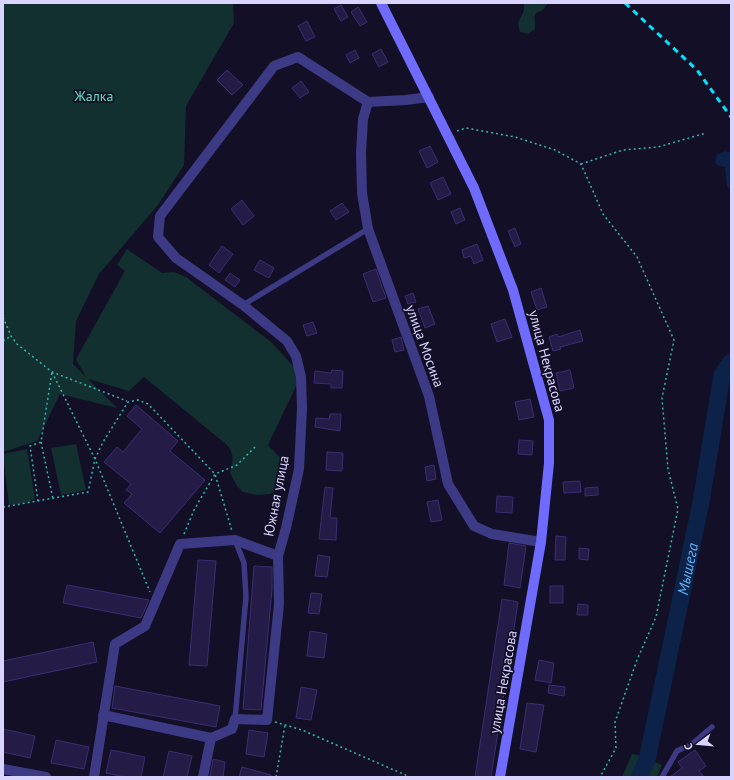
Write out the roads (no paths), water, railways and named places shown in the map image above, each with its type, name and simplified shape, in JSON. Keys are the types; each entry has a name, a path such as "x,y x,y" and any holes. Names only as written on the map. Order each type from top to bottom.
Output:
{"main road":[{"name":"улица Некрасова","path":"381,3 474,188 513,290 549,420 549,463 541,542 500,777"}],"street":[{"name":"Южная улица","path":"235,719 267,720 279,604 278,556 286,528 299,469 302,408 301,377 296,356 287,341 243,305 176,258 158,237 160,216 274,66 298,57 368,102"},
{"path":"368,102 429,97"},
{"name":"улица Мосина","path":"368,102 363,119 361,153 362,193 368,229 429,396 448,484 474,526 492,534 541,542"},
{"path":"94,777 115,644 145,626 180,544 235,540 278,556"},
{"path":"103,715 211,738 232,729 235,719"},
{"path":"203,777 211,738"},
{"path":"3,769 46,777"}],"lane":[{"path":"243,305 368,229"},
{"path":"235,540 244,563 246,597 235,719"},
{"path":"662,777 677,752 692,744 712,727"}],"water":[{"path":"725,151 731,153 730,189 727,186 725,167 717,165 715,162 717,155"}],"waterway":[{"name":"Мышега","path":"639,777 647,760 701,502 722,375 731,362"}],"railway":[{"path":"625,3 697,70 731,117"}],"park label":[{"name":"Жалка","path":"94,96"}]}
